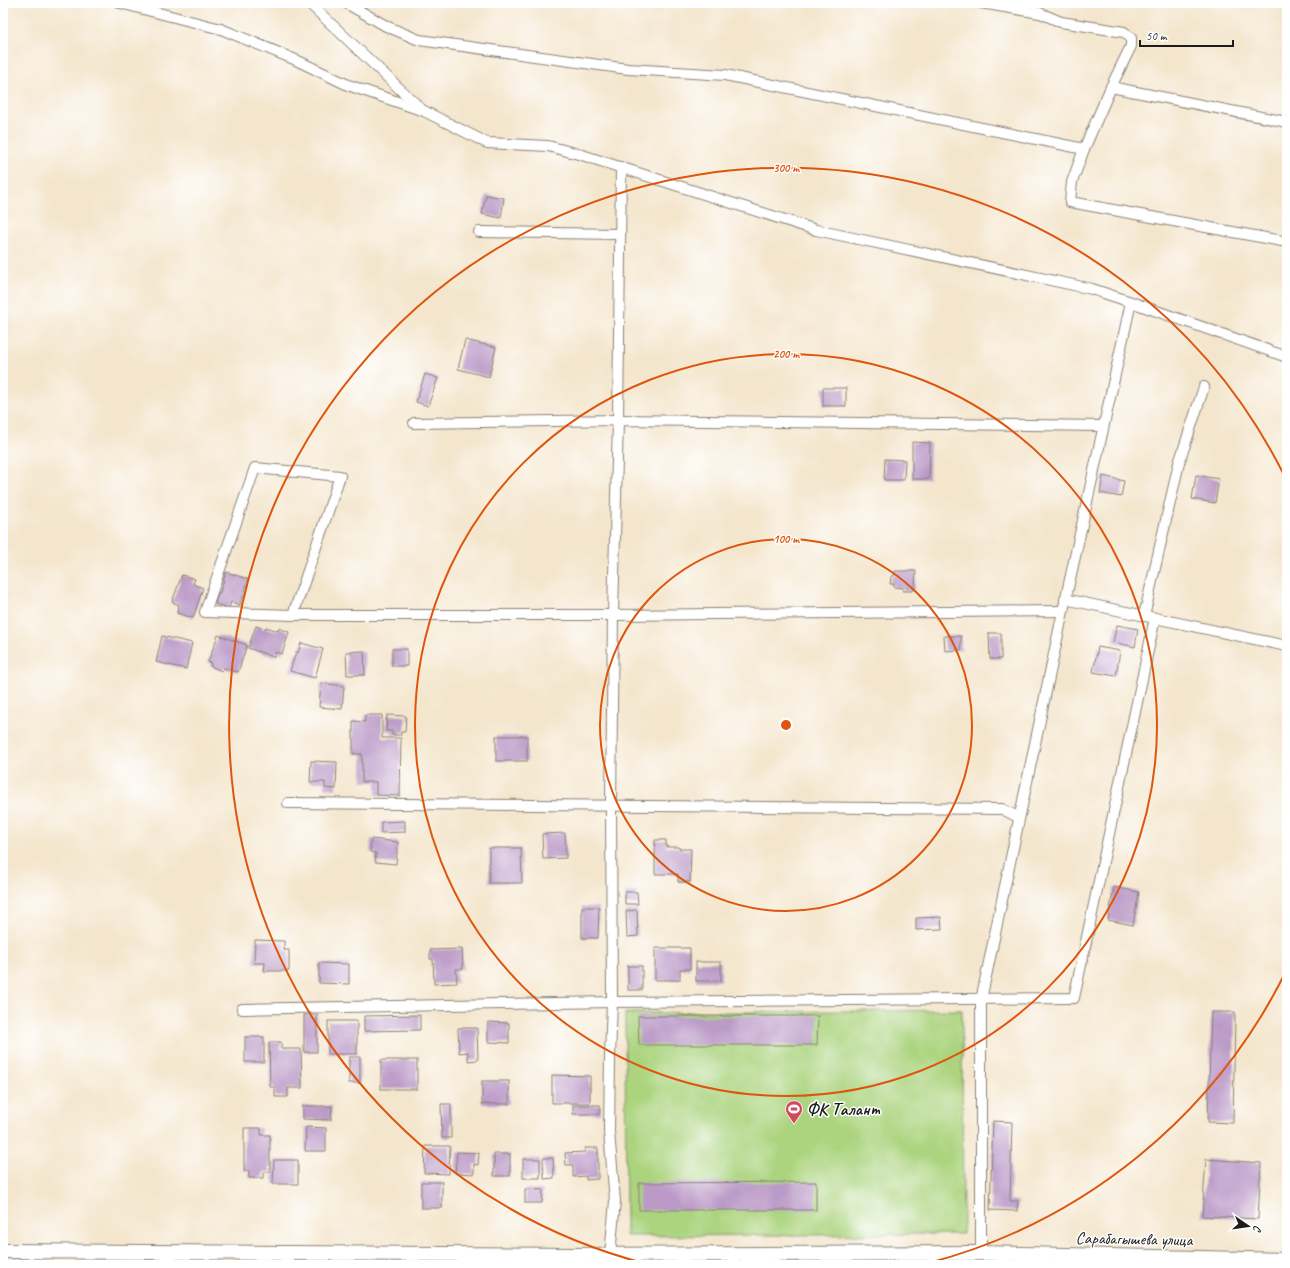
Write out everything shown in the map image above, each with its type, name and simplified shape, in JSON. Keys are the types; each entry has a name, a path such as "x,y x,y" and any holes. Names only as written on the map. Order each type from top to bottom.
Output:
{"main road":[{"name":"Сарабагышева улица","path":"3,1251 575,1260 610,1255 981,1253 1287,1260"}],"street":[{"path":"120,3 221,29 296,60 348,85 424,111 486,143 548,146 621,167 816,230 1092,289 1287,357"},
{"path":"309,3 424,111"},
{"path":"346,3 386,26 418,40 628,69 725,75 1084,149"},
{"path":"981,3 1040,13 1060,22 1124,32 1131,38 1131,46 1111,86 1084,149 1072,182 1070,202 1287,242"},
{"path":"1111,86 1287,122"},
{"path":"610,1255 615,1201 609,1132 612,1002 611,806 613,615 618,420 619,234 621,167"},
{"path":"479,232 619,234"},
{"path":"981,1253 981,1000 1065,599 1131,302"},
{"path":"1144,616 1179,463 1204,387"},
{"path":"414,423 618,420 1103,426"},
{"path":"293,615 340,476 255,468 205,612 293,615 613,615 1063,611"},
{"path":"1065,599 1287,646"},
{"path":"242,1009 612,1002 1074,998 1155,618"},
{"path":"288,804 1002,810 1018,818"},
{"path":"999,1265 1010,1254"}],"green space":[{"name":"ФК Талант","path":"962,1010 963,1234 626,1236 625,1013"}],"building":[{"path":"486,195 504,198 501,218 482,214"},
{"path":"465,340 496,347 489,377 458,369"},
{"path":"425,374 438,378 428,406 416,402"},
{"path":"823,388 846,388 846,406 823,406"},
{"path":"912,442 930,443 929,479 912,479"},
{"path":"885,459 905,460 904,480 884,480"},
{"path":"1196,475 1219,479 1215,503 1192,499"},
{"path":"1103,476 1124,481 1121,497 1100,493"},
{"path":"895,571 916,571 915,588 913,591 903,591 903,588 894,587 894,584 890,584 891,576 894,576"},
{"path":"226,572 248,579 244,597 242,597 240,605 231,602 229,608 215,604"},
{"path":"182,575 195,579 193,584 203,588 193,618 177,613 179,605 172,602"},
{"path":"1117,625 1138,629 1135,647 1113,642"},
{"path":"256,626 265,629 266,627 278,631 279,628 289,632 282,654 276,652 274,657 248,648"},
{"path":"989,633 1001,633 1001,659 990,659"},
{"path":"218,635 247,645 238,672 223,668 222,671 210,666 211,663 208,662"},
{"path":"162,636 192,643 186,669 156,662"},
{"path":"944,636 961,636 961,650 945,651"},
{"path":"301,643 323,649 315,678 290,671 296,652 298,653"},
{"path":"1098,647 1120,651 1116,676 1093,672"},
{"path":"392,649 407,649 407,666 392,666"},
{"path":"364,651 365,675 347,675 346,652"},
{"path":"321,683 344,686 342,709 319,707"},
{"path":"365,715 382,715 382,738 401,738 400,796 376,795 376,782 362,782 362,754 353,754 353,721 365,722"},
{"path":"387,715 406,716 405,732 401,732 401,735 392,735 392,731 386,731"},
{"path":"496,736 527,736 527,761 496,761"},
{"path":"311,761 337,762 336,789 325,788 325,782 310,782"},
{"path":"405,821 405,832 381,833 381,822"},
{"path":"565,833 566,858 543,859 542,834"},
{"path":"371,839 398,842 396,864 375,862 376,853 370,852"},
{"path":"655,840 666,840 666,847 691,849 690,882 678,882 678,874 655,874"},
{"path":"489,848 521,848 522,883 489,883"},
{"path":"1114,887 1139,892 1133,925 1108,920"},
{"path":"625,892 637,892 638,904 625,904"},
{"path":"582,907 599,907 598,938 582,938"},
{"path":"637,910 638,936 627,937 626,911"},
{"path":"941,917 942,929 916,930 916,918"},
{"path":"255,940 284,941 284,950 289,950 289,971 264,971 265,963 254,963"},
{"path":"655,948 690,948 690,969 680,969 680,980 655,980"},
{"path":"462,949 463,969 456,969 457,983 434,984 433,959 430,959 430,950"},
{"path":"696,962 721,962 721,981 696,981"},
{"path":"319,963 349,964 349,984 319,983"},
{"path":"628,966 642,966 642,990 628,990"},
{"path":"1211,1012 1235,1012 1233,1123 1208,1122"},
{"path":"304,1015 317,1015 317,1052 304,1052"},
{"path":"420,1015 420,1030 364,1031 364,1016"},
{"path":"638,1016 818,1016 817,1045 639,1045"},
{"path":"328,1021 357,1021 357,1054 328,1054"},
{"path":"488,1022 509,1023 509,1043 488,1042"},
{"path":"458,1028 477,1028 478,1060 468,1061 468,1052 459,1053"},
{"path":"245,1037 264,1037 264,1062 245,1062"},
{"path":"269,1042 281,1042 281,1049 301,1049 302,1088 288,1088 288,1097 275,1097 275,1087 270,1087"},
{"path":"349,1057 360,1057 360,1083 349,1083"},
{"path":"381,1060 417,1060 417,1089 381,1089"},
{"path":"552,1075 590,1076 590,1103 552,1103"},
{"path":"482,1081 509,1081 509,1104 482,1104"},
{"path":"441,1104 451,1104 451,1138 442,1138"},
{"path":"573,1105 600,1105 600,1114 573,1114"},
{"path":"303,1106 332,1106 331,1120 303,1119"},
{"path":"993,1121 1012,1122 1010,1201 1018,1201 1017,1211 990,1210"},
{"path":"306,1127 326,1128 326,1151 305,1151"},
{"path":"244,1128 261,1128 261,1135 270,1135 270,1172 263,1172 263,1178 249,1178 249,1171 244,1171"},
{"path":"425,1146 450,1146 449,1174 424,1173"},
{"path":"585,1148 598,1148 598,1179 586,1180 586,1176 573,1177 573,1165 566,1165 565,1153 585,1152"},
{"path":"457,1152 479,1153 478,1165 474,1164 474,1174 455,1173"},
{"path":"494,1154 510,1154 510,1176 494,1176"},
{"path":"543,1158 553,1158 554,1178 544,1179"},
{"path":"523,1159 540,1159 540,1178 523,1178"},
{"path":"1206,1159 1261,1163 1258,1219 1202,1216"},
{"path":"274,1160 298,1160 298,1184 273,1184"},
{"path":"421,1182 442,1182 442,1208 421,1208"},
{"path":"816,1182 816,1210 639,1210 639,1183"},
{"path":"525,1189 543,1190 542,1203 525,1203"}],"place":[{"name":"ФК Талант","path":"794,1124"}]}
